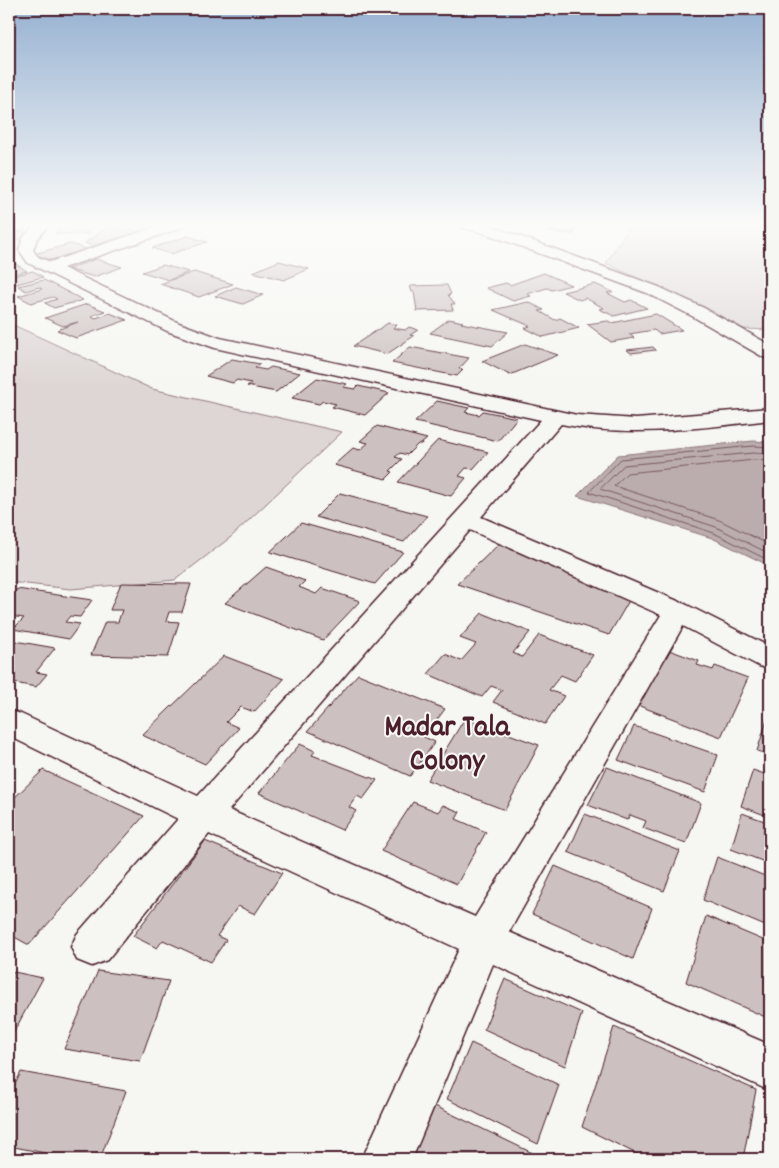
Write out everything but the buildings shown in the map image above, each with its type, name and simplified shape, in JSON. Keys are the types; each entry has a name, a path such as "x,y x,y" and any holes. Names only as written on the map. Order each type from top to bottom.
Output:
{"street":[{"path":"76,279 173,326 215,342 556,417 577,421 636,425 693,422 770,414"},
{"path":"622,279 653,290 698,312 770,353"},
{"path":"653,279 703,302 770,341"},
{"path":"92,948 202,815 556,417"},
{"path":"465,519 677,611 770,659"},
{"path":"387,1159 483,940 677,611"},
{"path":"9,722 202,815 770,1068"}],"shaded area":[{"path":"638,279 770,279 770,330 743,329"},
{"path":"9,323 152,389 342,432 231,537 175,580 71,589 9,582"}],"water":[{"path":"753,441 770,442 770,566 712,538 577,496 618,455"}],"district":[{"name":"Madar Tala Colony","path":"447,742"}]}
